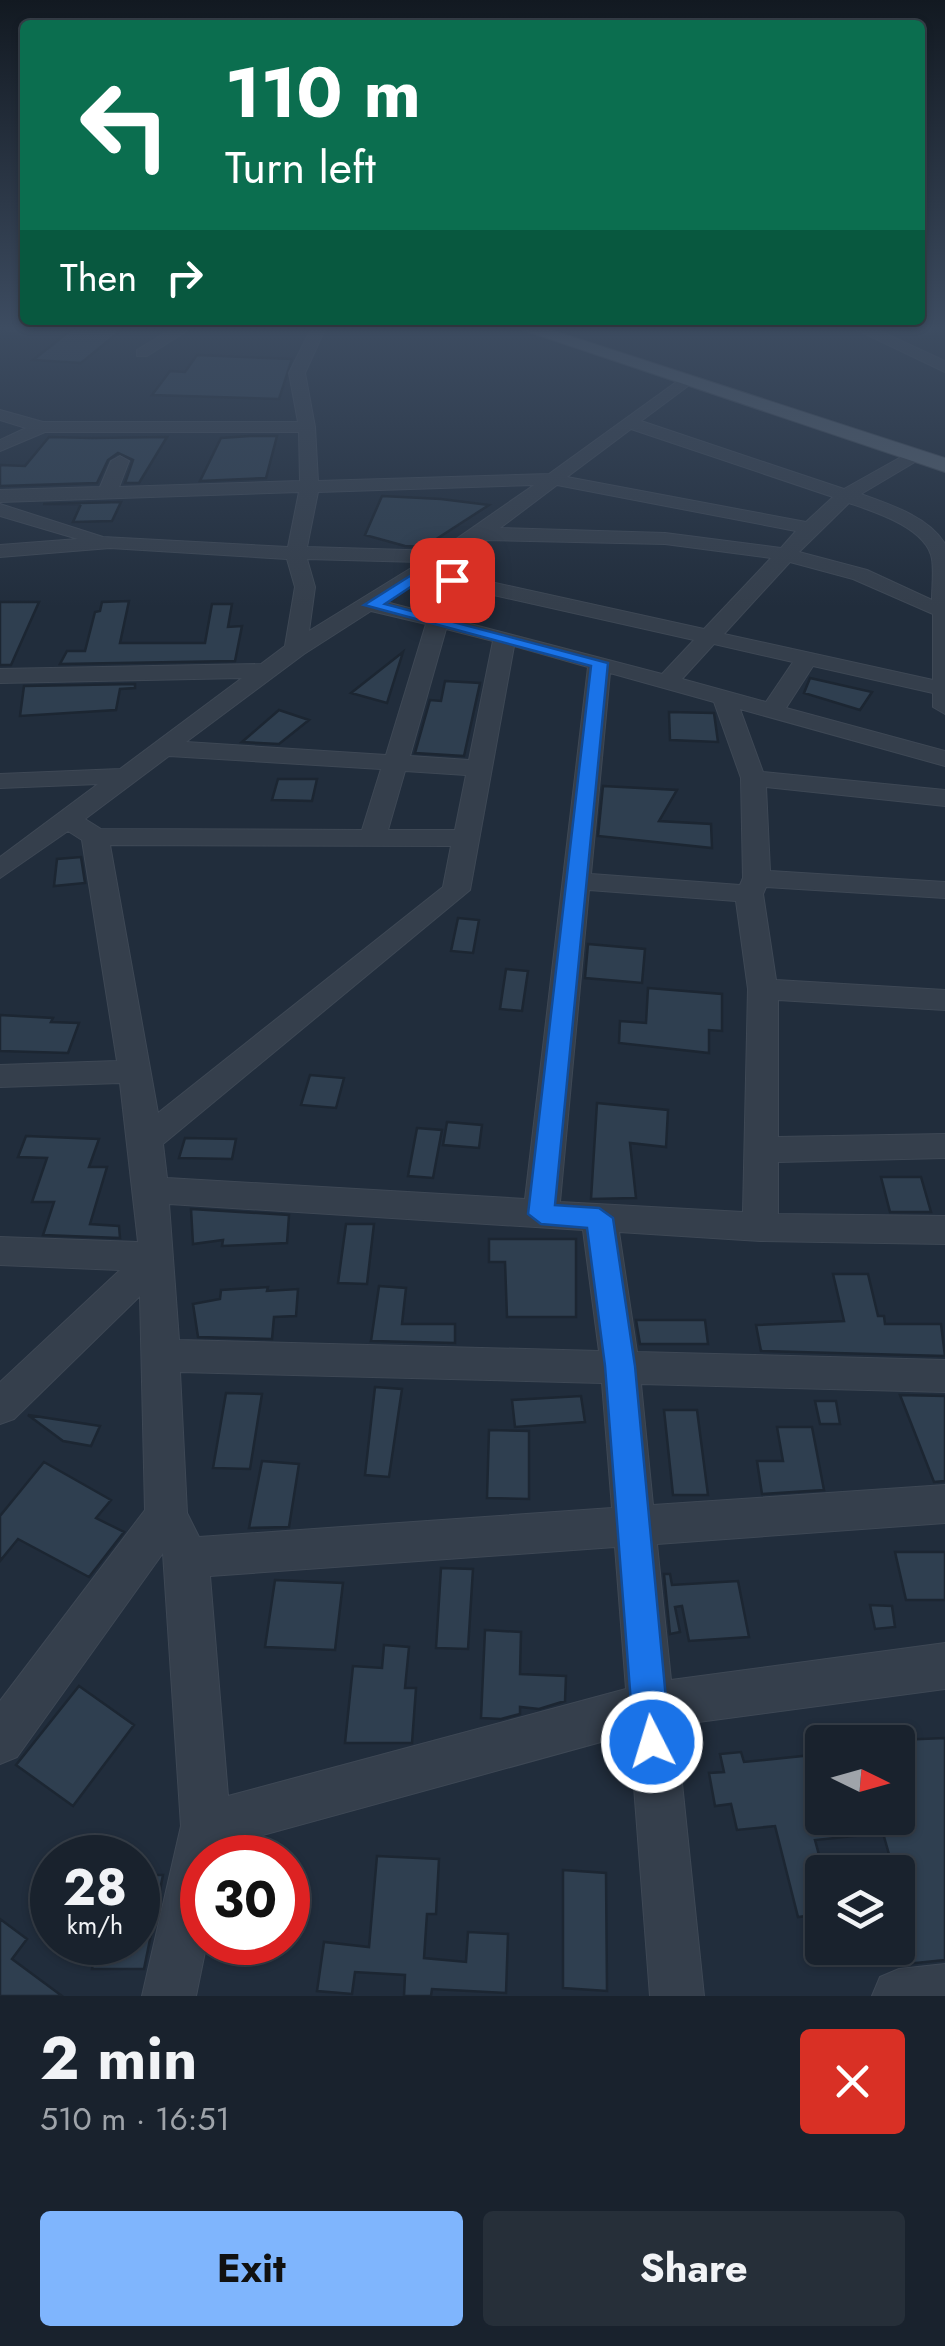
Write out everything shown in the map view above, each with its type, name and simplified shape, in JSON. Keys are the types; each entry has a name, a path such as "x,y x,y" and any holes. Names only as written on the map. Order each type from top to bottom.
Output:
{"main road":[{"path":"807,420 945,466"}],"street":[{"path":"20,420 42,426 306,428"},
{"path":"296,649 304,586 296,554 309,489 305,420"},
{"path":"0,870 80,828 123,776 296,649 480,534 632,420"},
{"path":"421,573 944,695 942,556 932,538 910,520 848,494 630,422"},
{"path":"0,446 42,426"},
{"path":"668,682 810,528 848,494 916,456"},
{"path":"108,492 120,462"},
{"path":"0,496 309,489 554,478 596,492 810,528"},
{"path":"0,510 110,542"},
{"path":"480,534 634,534 782,555 846,570 886,585 915,604 944,610"},
{"path":"0,552 110,542 296,554 446,557"},
{"path":"372,605 505,637 945,759"},
{"path":"372,841 438,622"},
{"path":"146,1140 456,890 505,637"},
{"path":"772,711 806,660"},
{"path":"541,1214 600,663"},
{"path":"0,676 267,671"},
{"path":"724,698 753,778 753,886 763,989 760,1228"},
{"path":"161,748 478,768"},
{"path":"0,780 123,776"},
{"path":"753,778 945,798"},
{"path":"80,828 372,841 464,838"},
{"path":"80,828 136,1070 157,1257 166,1515 187,1558 206,1826 169,1996"},
{"path":"574,881 945,890"},
{"path":"763,989 945,1000"},
{"path":"0,1076 136,1070"},
{"path":"762,1150 945,1146"},
{"path":"147,1190 760,1228 945,1230"},
{"path":"599,1218 620,1366 676,1996"},
{"path":"0,1251 157,1257"},
{"path":"0,1407 157,1257"},
{"path":"162,1356 945,1376"},
{"path":"187,1558 945,1504"},
{"path":"0,1740 166,1515"},
{"path":"206,1826 648,1706 945,1666"},
{"path":"900,1996 945,1990"}],"building":[{"path":"277,436 266,478 200,481 221,438"},
{"path":"49,437 167,437 139,483 125,483 133,460 118,453 108,460 97,483 0,486 0,465 25,466"},
{"path":"382,496 489,505 424,547 405,546 365,535"},
{"path":"121,502 112,521 73,522 81,504 43,504"},
{"path":"129,601 120,643 205,643 212,604 232,604 228,627 242,626 235,661 60,664 67,651 85,651 95,612 100,611 102,602"},
{"path":"0,602 39,602 11,665 0,665"},
{"path":"403,652 387,703 351,693"},
{"path":"810,678 872,692 860,710 804,693"},
{"path":"445,681 480,683 464,756 415,753 430,700 441,701"},
{"path":"135,684 135,688 120,689 116,710 20,716 24,686"},
{"path":"279,710 309,720 279,744 242,742"},
{"path":"669,712 714,713 718,742 670,740"},
{"path":"278,779 317,779 312,801 272,800"},
{"path":"603,786 677,790 659,821 711,824 712,848 598,836"},
{"path":"81,857 85,883 54,886 57,859"},
{"path":"458,918 479,920 473,953 451,951"},
{"path":"588,944 645,949 642,983 585,978"},
{"path":"506,969 528,971 522,1011 500,1009"},
{"path":"648,988 722,994 722,1031 709,1030 709,1053 619,1043 620,1021 646,1023"},
{"path":"0,1015 79,1023 68,1053 0,1051"},
{"path":"310,1075 344,1078 336,1108 301,1105"},
{"path":"597,1103 668,1110 666,1147 630,1143 636,1198 591,1199"},
{"path":"447,1122 482,1125 479,1148 443,1145"},
{"path":"417,1128 442,1130 433,1178 408,1176"},
{"path":"26,1136 99,1139 89,1167 107,1167 90,1224 119,1226 120,1238 43,1235 54,1202 32,1202 47,1158 18,1157"},
{"path":"185,1138 236,1139 232,1159 179,1158"},
{"path":"881,1177 921,1177 931,1212 890,1212"},
{"path":"191,1209 289,1215 287,1243 222,1246 223,1240 193,1244"},
{"path":"346,1224 374,1224 367,1284 338,1283"},
{"path":"489,1239 576,1239 576,1317 507,1317 505,1262 489,1262"},
{"path":"833,1274 868,1274 878,1316 884,1316 885,1324 941,1324 945,1356 761,1351 756,1325 844,1321"},
{"path":"379,1286 406,1288 402,1324 455,1324 455,1343 371,1341"},
{"path":"268,1287 267,1291 298,1289 296,1316 274,1317 272,1339 198,1337 193,1304 220,1299 221,1290"},
{"path":"636,1320 705,1320 708,1344 640,1344"},
{"path":"375,1387 402,1389 389,1477 365,1475"},
{"path":"226,1393 262,1394 250,1469 213,1468"},
{"path":"900,1395 945,1396 945,1481 934,1482"},
{"path":"581,1396 585,1422 515,1427 512,1400"},
{"path":"815,1401 836,1401 840,1424 820,1424"},
{"path":"664,1410 697,1410 708,1495 673,1495"},
{"path":"28,1415 100,1426 91,1446 63,1441"},
{"path":"777,1427 812,1427 824,1490 762,1494 757,1461 783,1461"},
{"path":"489,1430 529,1431 529,1499 487,1498"},
{"path":"262,1461 299,1464 289,1527 249,1528"},
{"path":"44,1462 111,1500 96,1518 124,1532 89,1577 18,1539 0,1561 0,1516"},
{"path":"895,1552 945,1552 945,1600 906,1600"},
{"path":"441,1568 473,1569 468,1649 436,1648"},
{"path":"664,1574 670,1574 672,1585 738,1581 749,1637 689,1641 682,1606 675,1607 680,1632 670,1634"},
{"path":"275,1580 343,1583 335,1650 265,1647"},
{"path":"870,1605 892,1606 895,1627 875,1629"},
{"path":"485,1630 521,1632 520,1674 566,1676 565,1701 539,1709 520,1707 520,1714 501,1719 481,1718"},
{"path":"384,1645 409,1647 405,1688 416,1688 412,1743 345,1743 353,1666 382,1668"},
{"path":"79,1686 134,1725 73,1806 16,1765"},
{"path":"945,1738 945,1960 915,1963 915,1855 889,1855 884,1835 915,1835 915,1739"},
{"path":"741,1752 744,1762 805,1756 805,1835 864,1835 815,1840 819,1855 805,1855 805,1916 798,1917 775,1826 737,1830 731,1804 715,1806 709,1773 724,1772 720,1754"},
{"path":"377,1856 439,1859 436,1914 427,1914 424,1958 466,1962 468,1932 508,1934 506,1993 432,1989 431,1996 404,1996 405,1975 355,1972 352,1994 317,1991 324,1942 369,1947"},
{"path":"563,1870 606,1873 607,1991 563,1988"},
{"path":"0,1919 27,1939 12,1959 62,1996 0,1996"},
{"path":"93,1965 145,1965 144,1969 92,1969"}],"route":[{"path":"452,580 421,573 372,605 600,663 541,1214 599,1218 620,1366 652,1742"}]}
